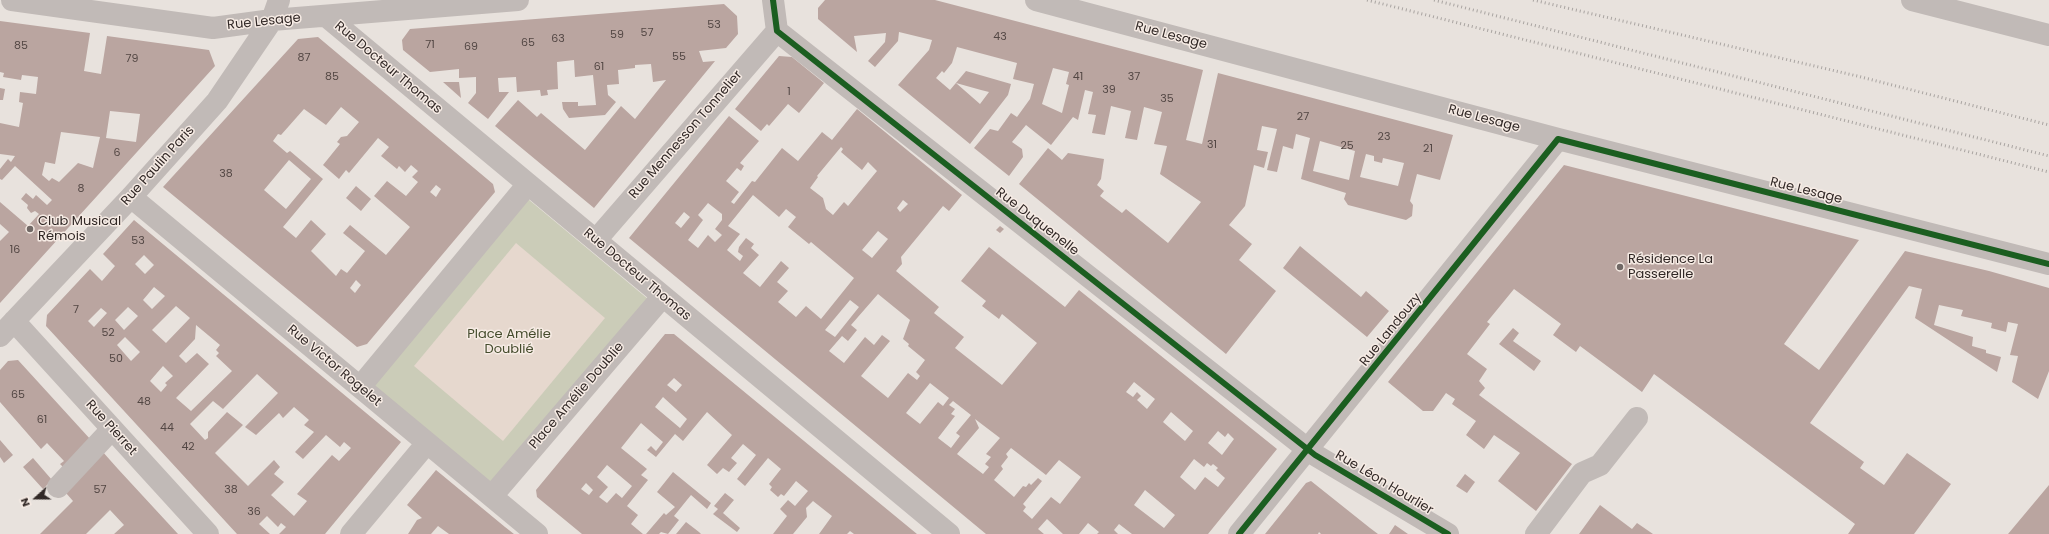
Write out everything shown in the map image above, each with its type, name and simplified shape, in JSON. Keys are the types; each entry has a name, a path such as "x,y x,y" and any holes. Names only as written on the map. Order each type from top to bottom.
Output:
{"street":[{"name":"Rue Lesage","path":"12,0 213,28 272,20 518,0"},
{"name":"Rue Paulin Paris","path":"7,329 131,197 217,100 272,20 279,0"},
{"path":"773,0 777,31"},
{"name":"Rue Lesage","path":"1036,0 1558,138 2049,264"},
{"path":"1912,0 2049,35"},
{"name":"Rue Docteur Thomas","path":"326,16 950,534"},
{"name":"Rue Mennesson Tonnelier","path":"596,240 777,31"},
{"name":"Rue Duquenelle","path":"777,31 1309,450"},
{"name":"Rue Landouzy","path":"1240,534 1309,450 1558,138"},
{"path":"360,387 528,184"},
{"name":"Rue Victor Rogelet","path":"131,197 537,534"},
{"name":"Place Amélie Doublie","path":"492,496 663,296"},
{"name":"Rue Pierret","path":"7,329 112,429 208,534"},
{"path":"1536,534 1582,472 1600,465 1637,418"},
{"path":"58,487 112,429"},
{"path":"351,534 427,443"},
{"name":"Rue Léon Hourlier","path":"1309,450 1448,534"}],"green space":[{"name":"Place Amélie Doublié","path":"528,199 648,299 491,487 371,386"}],"shaded area":[{"path":"516,243 605,318 503,441 414,366"}],"building":[{"path":"825,0 935,0 1203,70 1186,140 1202,144 1218,73 1453,135 1440,180 1417,174 1410,201 1413,205 1412,216 1406,220 1348,205 1344,199 1346,193 1301,179 1310,138 1296,134 1293,149 1283,146 1277,172 1267,170 1277,129 1262,126 1257,150 1268,152 1264,168 1254,165 1245,206 1229,225 1252,244 1239,260 1276,291 1226,354 1019,184 1048,148 1062,160 1068,153 1104,159 1101,179 1097,185 1104,191 1100,196 1122,213 1126,209 1168,243 1201,202 1160,174 1167,146 1154,144 1162,112 1144,107 1137,140 1125,138 1131,111 1111,106 1105,135 1092,133 1096,115 1088,114 1093,92 1085,90 1078,120 1073,117 1051,145 1026,125 1012,142 1022,149 1023,157 1009,176 974,148 990,129 998,131 1011,113 1017,117 1030,99 1034,84 1013,79 1017,63 957,47 952,63 944,73 942,71 936,78 950,90 966,71 1011,84 1008,95 970,144 898,85 929,50 932,40 899,32 898,41 875,67 868,61 885,42 886,33 854,36 857,52 818,19 818,8","holes":["1053,68 1069,72 1066,84 1069,85 1062,113 1042,104","956,83 989,92 980,104","1320,141 1355,151 1349,180 1313,171","1366,154 1374,156 1374,161 1382,163 1383,158 1404,163 1398,186 1360,177"]},
{"path":"724,4 737,16 738,34 726,48 699,51 703,62 715,61 594,208 495,126 518,100 537,117 541,113 585,150 621,106 635,119 666,80 653,82 651,64 635,65 635,68 618,70 619,84 607,85 608,95 616,102 605,115 569,118 563,109 562,102 578,102 578,106 596,105 593,75 575,77 574,60 557,62 558,89 547,90 548,95 541,96 540,90 517,92 516,77 498,78 499,92 509,92 488,119 468,103 476,93 476,77 459,78 459,69 430,72 403,50 402,40 410,29"},
{"path":"0,21 90,33 84,71 101,74 107,36 209,50 215,66 0,303 0,241 9,232 0,224 0,202 28,226 39,214 35,211 31,213 27,208 28,205 21,199 26,193 33,199 36,195 47,205 52,200 15,166 2,180 0,179 0,169 8,159 11,162 15,156 0,154 0,123 19,127 23,103 19,102 20,92 36,94 38,77 22,75 21,80 3,77 4,73 0,72","holes":["110,111 140,114 136,142 106,138","61,132 100,137 93,168 78,163 59,182 52,178 49,181 42,175 45,162 55,164"]},
{"path":"318,37 493,184 495,192 367,344 357,347 163,187 298,39","holes":["341,107 359,122 347,136 341,137 337,142 340,144 323,165 339,179 346,170 349,173 378,138 389,147 381,156 397,169 399,166 405,172 411,165 418,171 412,177 418,182 406,196 387,181 374,196 410,227 386,255 350,225 343,233 365,251 347,273 341,269 336,276 311,251 326,234 311,220 296,238 283,227 323,179 290,151 287,153 273,141 278,134 281,135 304,109 326,125","289,160 311,179 286,209 264,190","436,185 441,189 436,197 430,192","356,280 361,285 355,293 350,288"]},
{"path":"779,56 792,57 824,83 799,113 788,104 769,126 767,124 761,131 735,109"},
{"path":"443,82 459,82 461,98"},
{"path":"0,88 5,89 3,100 0,100"},
{"path":"857,109 962,195 949,211 943,206 901,257 902,264 896,271 939,307 934,313 964,337 955,348 1002,385 1037,343 1002,314 999,319 982,306 986,301 961,281 989,247 1065,307 1079,290 1277,449 1208,534 1132,534 1119,524 1114,530 1118,534 1097,534 1099,532 1088,523 1079,534 1063,534 1047,519 1038,529 1044,534 986,534 629,238 729,116 759,141 740,163 744,166 741,171 737,168 726,181 739,192 731,202 734,204 752,181 755,182 782,148 798,161 822,132 832,140","holes":["841,147 843,149 841,152 862,170 868,162 877,171 848,206 844,202 833,215 826,209 823,198 810,188 818,177 817,176","753,195 779,217 786,209 796,217 788,227 809,244 811,242 854,278 821,319 806,306 796,317 778,302 788,291 777,282 789,268 781,261 760,287 743,273 759,255 751,248 754,244 746,238 739,247 738,252 743,256 740,261 727,250 740,234 728,226","903,200 908,204 900,212 897,208","708,203 722,214 722,220 715,229 722,235 715,242 708,235 698,248 688,240 703,220 698,215","684,212 690,217 681,228 675,223","878,231 888,239 872,258 862,250","878,294 910,320 903,339 909,344 908,346 925,360 916,372 920,376 917,380 908,373 888,398 861,376 890,341 882,335 874,345 865,337 844,363 829,351 842,336 848,341 857,330 851,325","850,300 859,307 835,337 825,330","1134,382 1155,399 1147,409 1137,400 1141,396 1137,392 1133,397 1126,392","930,383 949,398 943,406 938,402 920,424 906,413","953,401 971,415 956,433 960,436 951,448 938,438 955,416 951,414 955,409 949,405","1171,412 1193,431 1185,441 1163,422","975,419 1000,438 986,454 991,457 985,464 989,467 983,474 957,454 979,428","1218,431 1225,437 1228,433 1234,439 1222,455 1208,443","1011,448 1046,475 1059,460 1081,477 1060,504 1051,497 1032,519 1023,511 1026,507 1023,504 1042,481 1038,478 1031,485 1029,483 1026,487 1023,486 1014,497 994,480 1003,469 1001,466 1008,457 1006,454","1194,459 1204,467 1207,463 1211,466 1213,464 1218,468 1216,470 1225,478 1218,487 1205,477 1195,490 1180,477","1145,490 1175,515 1164,528 1134,505"]},
{"path":"1564,165 1859,240 1784,344 1819,370 1905,251 1989,271 2049,288 2049,371 2038,399 2012,382 2018,356 2010,355 2018,324 2008,322 2006,332 1991,328 1992,323 1961,316 1963,310 1939,305 1934,325 1973,337 1972,346 1986,350 1986,353 2001,357 1997,372 1915,318 1922,289 1909,286 1810,423 1864,462 1860,468 1884,485 1907,453 1951,484 1914,534 1848,534 1855,524 1654,374 1642,392 1580,346 1576,352 1553,335 1561,324 1514,289 1487,322 1490,324 1467,354 1487,369 1479,381 1485,388 1479,395 1572,464 1536,511 1498,481 1520,453 1494,435 1484,449 1466,435 1476,421 1452,404 1455,399 1446,393 1433,411 1423,411 1388,382"},
{"path":"356,186 371,199 361,211 346,198"},
{"path":"134,220 401,442 325,534 279,534 286,527 281,523 278,527 267,516 259,524 270,534 237,534 46,326 47,315 90,269 102,281 115,266 103,254","holes":["144,255 154,265 145,274 135,264","154,287 165,296 152,309 143,300","176,306 190,318 166,343 152,330","128,307 138,316 124,330 115,320","101,308 107,313 94,327 88,321","196,325 220,345 216,350 219,353 216,356 232,371 191,411 176,398 209,364 197,353 186,363 179,356 195,339","125,337 140,352 131,361 117,345","163,366 173,376 165,383 167,385 161,392 150,381","257,374 278,393 245,427 256,435 279,413 283,418 294,407 309,420 304,425 314,432 295,452 303,459 326,435 340,447 344,442 351,448 339,461 332,455 297,494 307,501 294,516 271,495 284,482 274,474 280,467 274,460 248,486 215,453 243,425 227,412 208,432 208,438 205,440 190,424 213,401 223,409"]},
{"path":"1000,226 1004,229 1000,233 996,230"},
{"path":"1300,246 1361,297 1366,291 1389,311 1367,337 1283,268"},
{"path":"1513,328 1519,333 1513,341 1541,361 1534,371 1499,344"},
{"path":"665,334 674,334 917,534 854,534 850,531 847,534 819,534 832,516 813,501 806,508 807,517 793,534 773,534 787,516 780,509 788,500 795,506 808,491 796,481 784,496 781,494 778,497 770,490 772,487 769,484 781,469 768,458 745,486 737,479 756,455 743,444 731,458 737,463 729,472 723,468 717,474 707,465 732,435 707,412 683,441 675,434 656,457 647,450 651,446 656,451 663,442 641,423 621,448 647,469 641,475 648,480 627,506 638,515 631,524 643,534 582,534 537,497 536,490","holes":["674,378 682,385 676,392 667,385","663,397 687,419 680,428 655,407","607,465 632,486 622,498 616,493 607,503 599,497 608,487 597,477","586,483 593,490 589,495 581,489"]},
{"path":"18,360 91,440 64,468 60,464 64,461 47,443 41,449 0,402 0,370 8,361"},
{"path":"0,440 13,455 4,463 0,457"},
{"path":"102,451 178,534 114,534 124,525 110,510 86,534 40,534 73,501 66,493"},
{"path":"33,458 52,480 43,489 23,467"},
{"path":"436,470 514,534 449,534 438,526 431,534 408,534 417,520 422,518 407,505"},
{"path":"673,472 711,503 707,509 691,495 674,516 679,520 668,534 661,532 659,534 646,534 664,513 666,515 675,507 657,492"},
{"path":"1465,474 1475,482 1467,493 1456,486"},
{"path":"1311,481 1378,534 1321,534 1319,532 1318,534 1265,534 1306,483"},
{"path":"2049,485 2049,534 2008,534"},
{"path":"725,493 734,500 723,513 740,528 737,532 713,514 718,509 714,506"},
{"path":"1600,505 1632,529 1637,523 1653,534 1579,534"},
{"path":"686,522 699,532 701,534 676,534"},
{"path":"1395,525 1408,534 1389,534"}],"railway":[{"path":"1367,0 2049,172"},
{"path":"1434,0 2049,156"},
{"path":"1533,0 1857,76 2049,125"}],"cycle path":[{"path":"773,0 777,31 1315,455 1448,534"},
{"path":"1239,534 1558,139 2049,264"}],"place":[{"name":"Club Musical Rémois","path":"30,229"},
{"name":"Résidence La Passerelle","path":"1620,267"}]}
